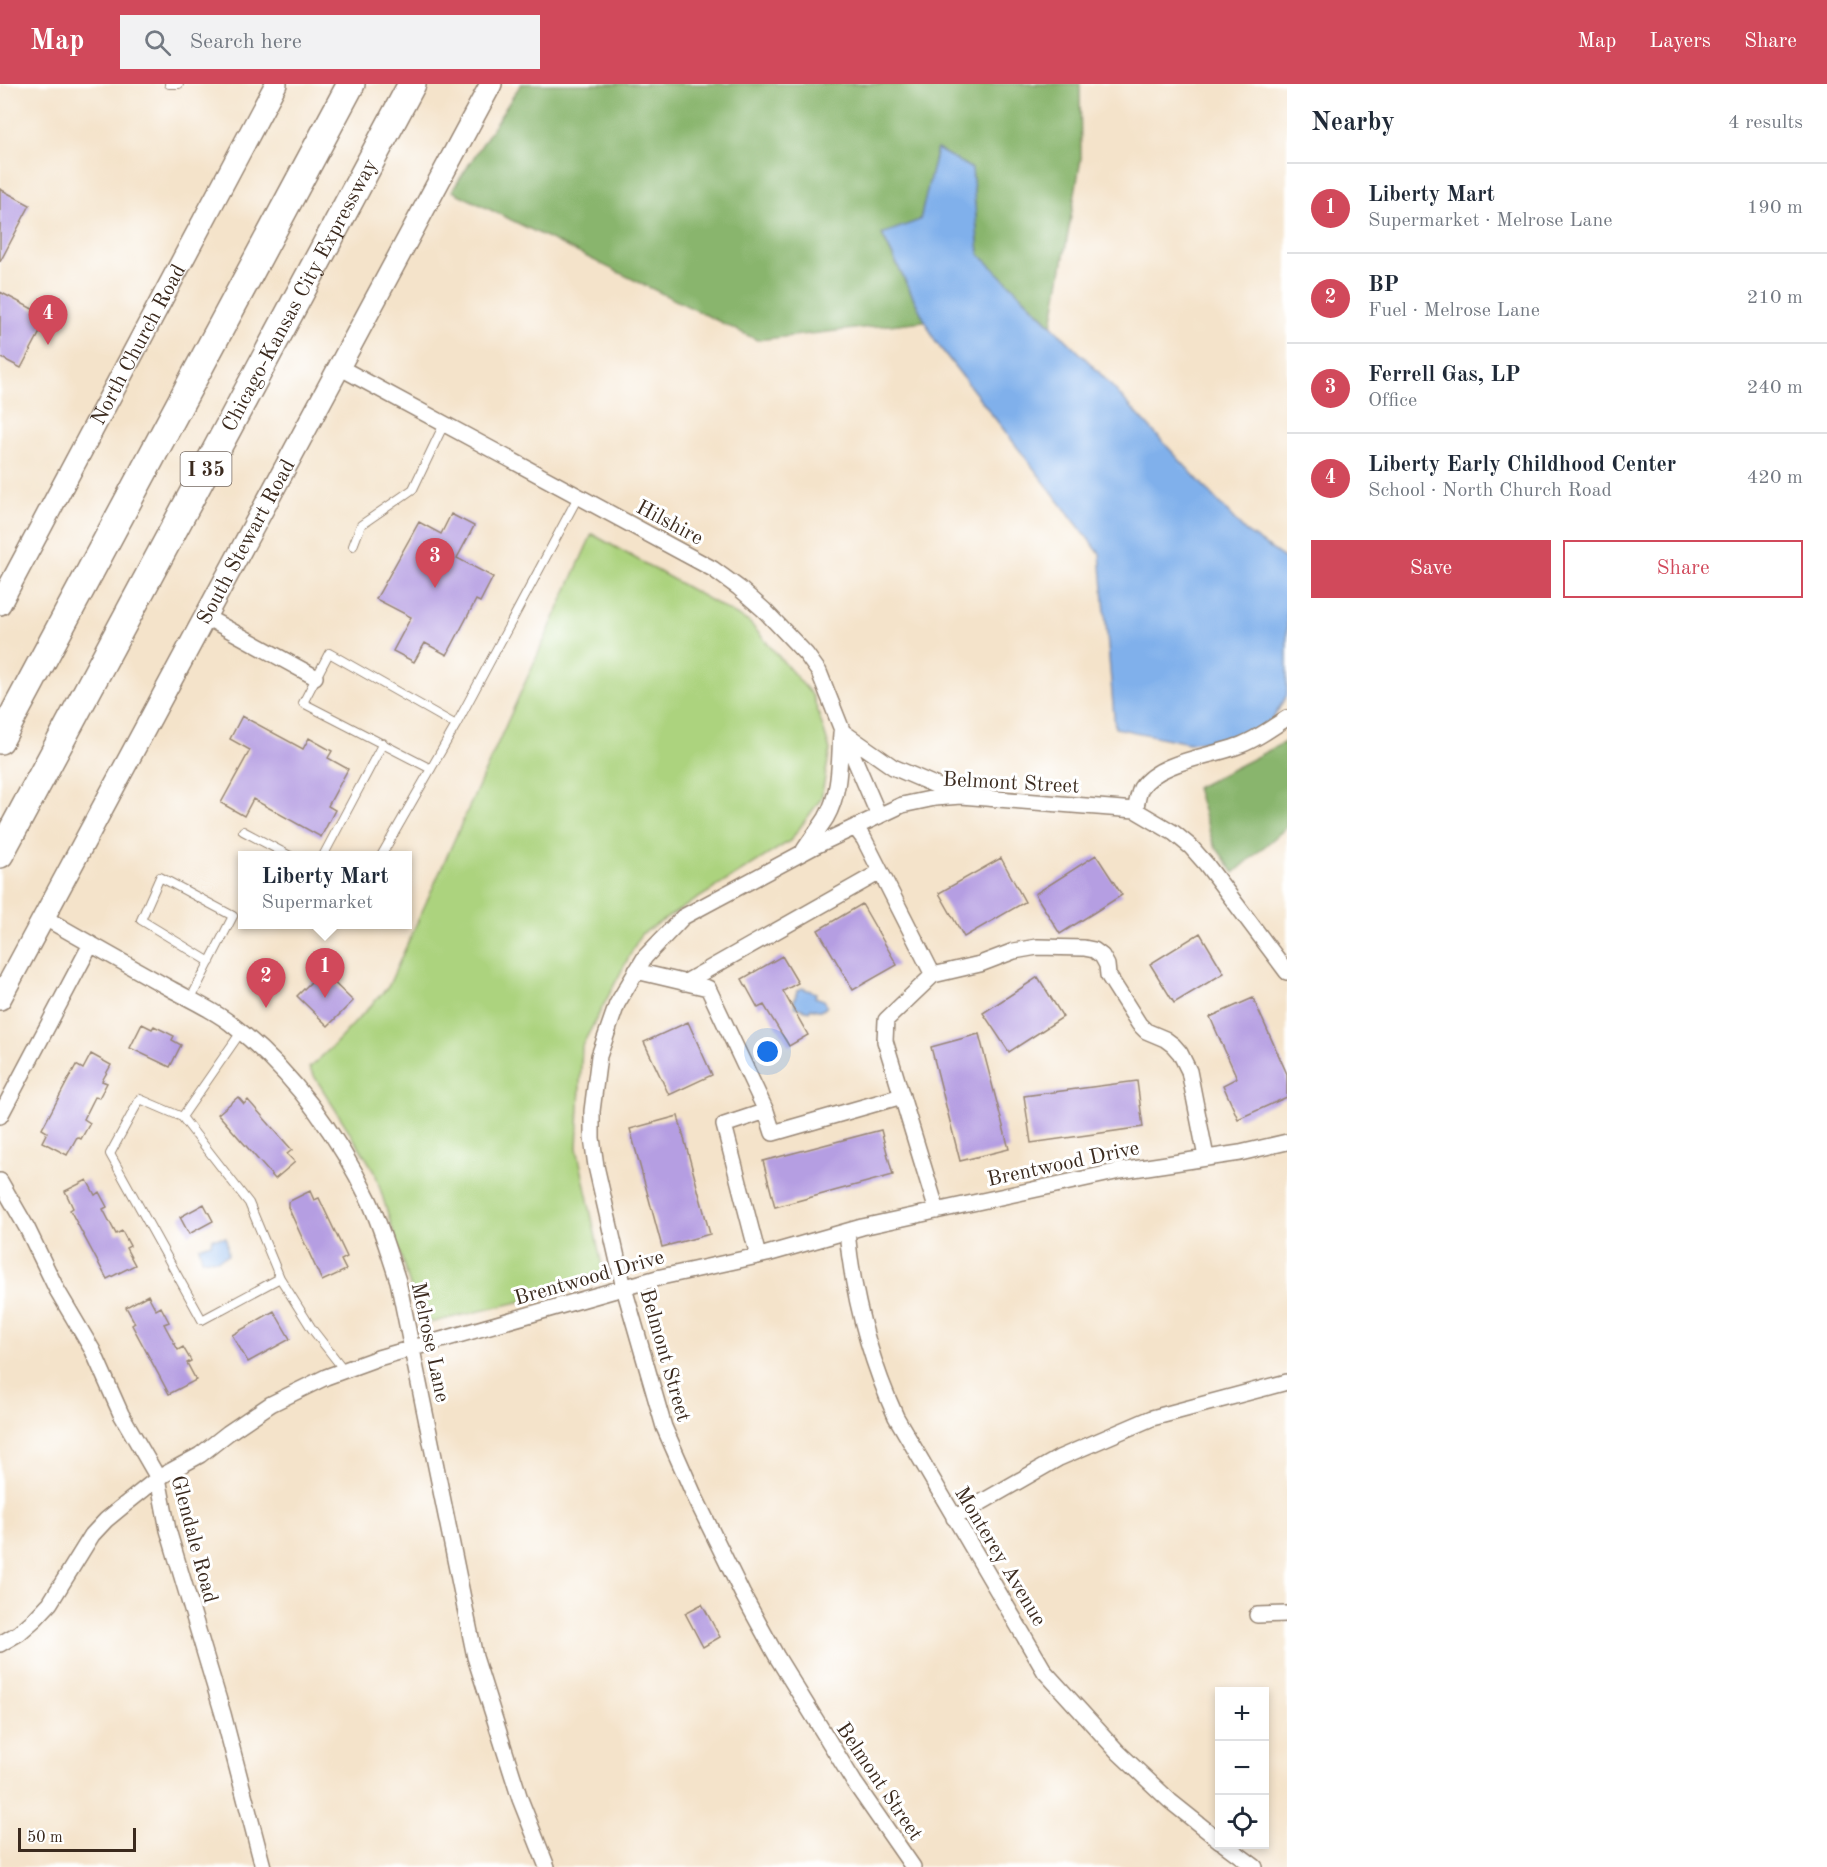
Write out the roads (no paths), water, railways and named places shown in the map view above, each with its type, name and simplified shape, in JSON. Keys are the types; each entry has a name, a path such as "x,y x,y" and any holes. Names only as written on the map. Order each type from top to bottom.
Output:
{"highway":[{"name":"I 35","path":"0,740 351,84"},
{"name":"Chicago-Kansas City Expressway","path":"0,854 412,84"}],"street":[{"name":"North Church Road","path":"0,604 276,84"},
{"name":"South Stewart Road","path":"0,999 491,84"},
{"name":"Hilshire","path":"339,367 713,569 739,588 764,610 806,654 819,672 879,816"},
{"path":"206,618 315,677"},
{"path":"1287,718 1264,734 1241,745 1172,765 1152,776 1140,789 1135,810 1174,833 1199,855 1287,972"},
{"path":"842,730 893,767 961,796"},
{"name":"Belmont Street","path":"801,853 826,817 834,798 839,776 842,730"},
{"name":"Belmont Street","path":"914,1867 814,1720 742,1593 664,1428 624,1288 596,1166 591,1111 598,1056 616,1004 636,971 663,936 683,917 801,853 902,805 935,798 961,796 1135,810"},
{"path":"855,827 933,975"},
{"path":"684,983 880,872"},
{"name":"Melrose Lane","path":"45,918 228,1022 241,1032 274,1062 297,1088 346,1156 370,1202 398,1281 475,1657 520,1799 547,1867"},
{"path":"0,1116 91,944"},
{"path":"937,1211 885,1041 886,1020 933,975 980,964 1014,951 1061,946 1094,950 1102,956 1107,965 1108,975 1139,1024 1146,1031 1173,1045 1185,1061 1190,1071 1206,1157"},
{"path":"636,971 708,988 766,1112 773,1133 902,1096"},
{"path":"758,1256 724,1125 766,1112"},
{"name":"Brentwood Drive","path":"0,1644 35,1619 50,1603 92,1535 106,1520 158,1478 200,1455 228,1432 271,1404 294,1391 345,1370 378,1358 661,1277 758,1256 937,1211 1120,1171 1240,1153 1287,1142"},
{"name":"Glendale Road","path":"0,1180 27,1228 57,1290 93,1352 121,1414 158,1478 168,1530 223,1714 263,1867"},
{"name":"Monterey Avenue","path":"847,1232 856,1301 882,1385 905,1436 1045,1672 1118,1752 1170,1801 1215,1837"},
{"path":"954,1518 1059,1458 1152,1418 1287,1382"},
{"path":"1257,1616 1287,1614"},
{"path":"1230,1849 1255,1867"}],"lane":[{"path":"169,84 179,84"},
{"path":"352,546 361,525 413,489 444,424"},
{"path":"383,851 456,726 578,497"},
{"path":"430,769 303,703 329,653 456,726"},
{"path":"325,851 383,743"},
{"path":"243,831 282,851"},
{"path":"190,1000 210,962 233,916 160,877 141,920 210,962"},
{"path":"182,1117 241,1032"},
{"path":"280,1278 202,1320 110,1154 140,1099 182,1117 249,1203 280,1278 312,1329 345,1370"}],"water":[{"path":"937,149 972,169 979,254 1095,368 1245,531 1287,560 1287,695 1264,734 1189,743 1115,728 1100,554 935,341 882,234 920,220"},
{"path":"802,988 816,993 815,997 824,1000 827,1006 822,1010 811,1008 809,1011 795,1007 797,991"},
{"path":"226,1237 228,1255 217,1260 202,1259 199,1247 211,1243 212,1238"}],"place":[{"name":"Liberty Early Childhood Center","path":"48,345"},
{"name":"Ferrell Gas, LP","path":"435,588"},
{"name":"Liberty Mart","path":"325,998"},
{"name":"BP","path":"266,1008"}]}
